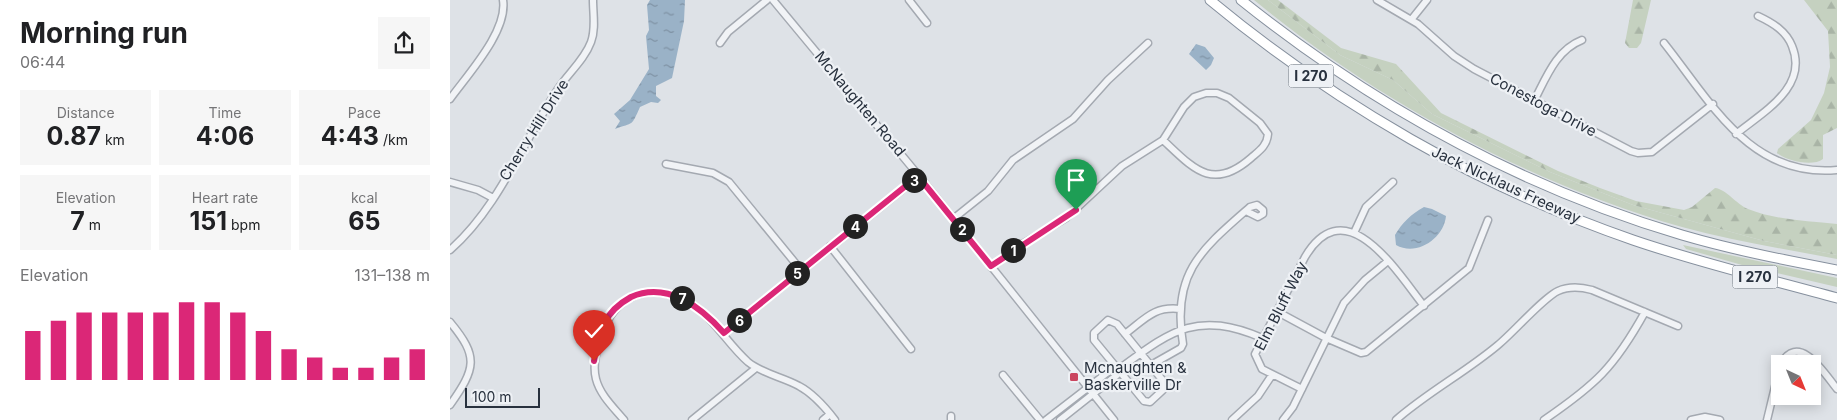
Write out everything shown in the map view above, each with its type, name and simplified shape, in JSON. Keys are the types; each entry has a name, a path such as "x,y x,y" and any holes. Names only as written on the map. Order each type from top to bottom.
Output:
{"highway":[{"name":"Jack Nicklaus Freeway","path":"1210,0 1333,92 1417,144 1489,181 1564,214 1632,240 1735,272 1837,298"},
{"name":"Jack Nicklaus Freeway","path":"1241,0 1306,50 1386,103 1467,149 1542,184 1618,214 1683,235 1741,251 1837,270"}],"street":[{"path":"450,98 497,33 503,14 503,0"},
{"name":"Cherry Hill Drive","path":"450,250 474,226 493,198 557,90 589,47 594,32 593,0"},
{"path":"720,43 728,32 767,0"},
{"name":"McNaughten Road","path":"774,0 1114,420"},
{"path":"909,0 927,23"},
{"name":"Conestoga Drive","path":"1377,0 1411,20 1462,61 1534,101 1638,153 1652,152 1713,104"},
{"path":"1411,20 1427,0"},
{"path":"1736,134 1778,100 1792,83 1796,72 1794,52 1790,42 1776,26 1758,16"},
{"path":"1534,101 1562,52 1571,44 1582,40"},
{"path":"953,219 988,191 1012,160 1073,119 1108,80 1148,43"},
{"path":"1664,43 1736,134 1755,150 1776,161 1809,170 1837,170"},
{"path":"991,266 1019,246 1066,218 1122,166 1163,140 1187,102 1194,97 1214,93 1232,99 1260,123 1267,137 1265,145 1242,166 1232,173 1222,175 1202,172 1192,167 1163,140"},
{"path":"666,164 713,173 729,182 801,270"},
{"path":"724,333 918,176"},
{"path":"450,182 478,190 493,198"},
{"path":"1393,182 1366,207 1354,233 1372,243 1424,306"},
{"path":"1151,365 1181,348 1183,344 1180,309 1187,281 1198,259 1216,236 1246,211"},
{"path":"1276,311 1326,338 1361,353 1366,352 1469,268 1488,220"},
{"name":"Elm Bluff Way","path":"1302,388 1262,369 1257,362 1255,354 1305,257 1316,242 1330,234 1344,231 1354,233"},
{"path":"830,246 911,349"},
{"path":"1284,420 1344,303 1356,288 1388,261"},
{"path":"1396,420 1441,384 1496,347 1558,291 1571,287 1587,288 1678,326"},
{"path":"624,420 606,398 595,377 594,361 604,324 611,313 628,299 654,292 688,301 706,314 747,361 756,368 800,386 815,398 835,420"},
{"path":"1125,334 1155,311 1168,308 1180,309"},
{"path":"1544,420 1578,397 1600,378 1620,355 1645,312"},
{"path":"1112,320 1125,334 1151,365 1165,386 1162,392 1150,402 1144,401 1093,336 1096,331 1112,320"},
{"path":"450,322 468,345 471,362 465,383 450,404"},
{"path":"1060,420 1117,375 1119,369 1140,353 1181,329 1208,325 1227,326 1262,338"},
{"path":"1787,355 1802,353 1806,355"},
{"path":"692,420 756,368"},
{"path":"1046,420 1087,386 1112,369 1119,369"},
{"path":"1821,369 1837,389"},
{"path":"1003,375 1040,420"},
{"path":"1232,420 1254,401 1272,375"},
{"path":"1767,420 1771,403"},
{"path":"823,420 830,414"},
{"path":"1691,420 1705,417 1720,420"}],"green space":[{"path":"1254,0 1268,0 1340,55 1393,80 1432,114 1550,172 1633,205 1764,241 1837,255 1837,259 1740,241 1682,227 1625,209 1568,187 1457,135 1403,105 1301,37"},
{"path":"1268,0 1278,0 1341,48 1396,64 1441,113 1558,171 1636,201 1684,210 1692,207 1715,188 1723,191 1744,207 1759,213 1792,220 1837,224 1837,255 1764,241 1633,205 1550,172 1432,114 1393,80 1340,55"},
{"path":"1633,0 1651,0 1641,43 1637,48 1629,48 1625,43"},
{"path":"1804,0 1837,0 1837,128 1823,135 1823,159 1813,163 1793,161 1777,153 1778,149 1811,120 1824,93 1830,67 1828,31"},
{"path":"1683,245 1837,278 1837,287 1742,265 1686,249"}],"water":[{"path":"650,0 685,0 684,21 672,78 656,86 656,96 661,100 658,103 651,102 640,107 631,123 615,129 620,121 614,114 630,100 649,69 646,36 649,30 647,5"},
{"path":"1196,44 1205,47 1214,58 1206,70 1189,54"},
{"path":"1424,207 1446,216 1440,232 1435,238 1421,247 1412,249 1396,245 1395,235 1411,216"}],"place":[{"name":"Mcnaughten & Baskerville Dr","path":"1074,377"}],"route":[{"path":"594,361 604,324 611,313 621,303 642,293 660,292 688,301 706,314 724,333 918,176 991,266 1019,246 1058,224 1076,210"}]}
